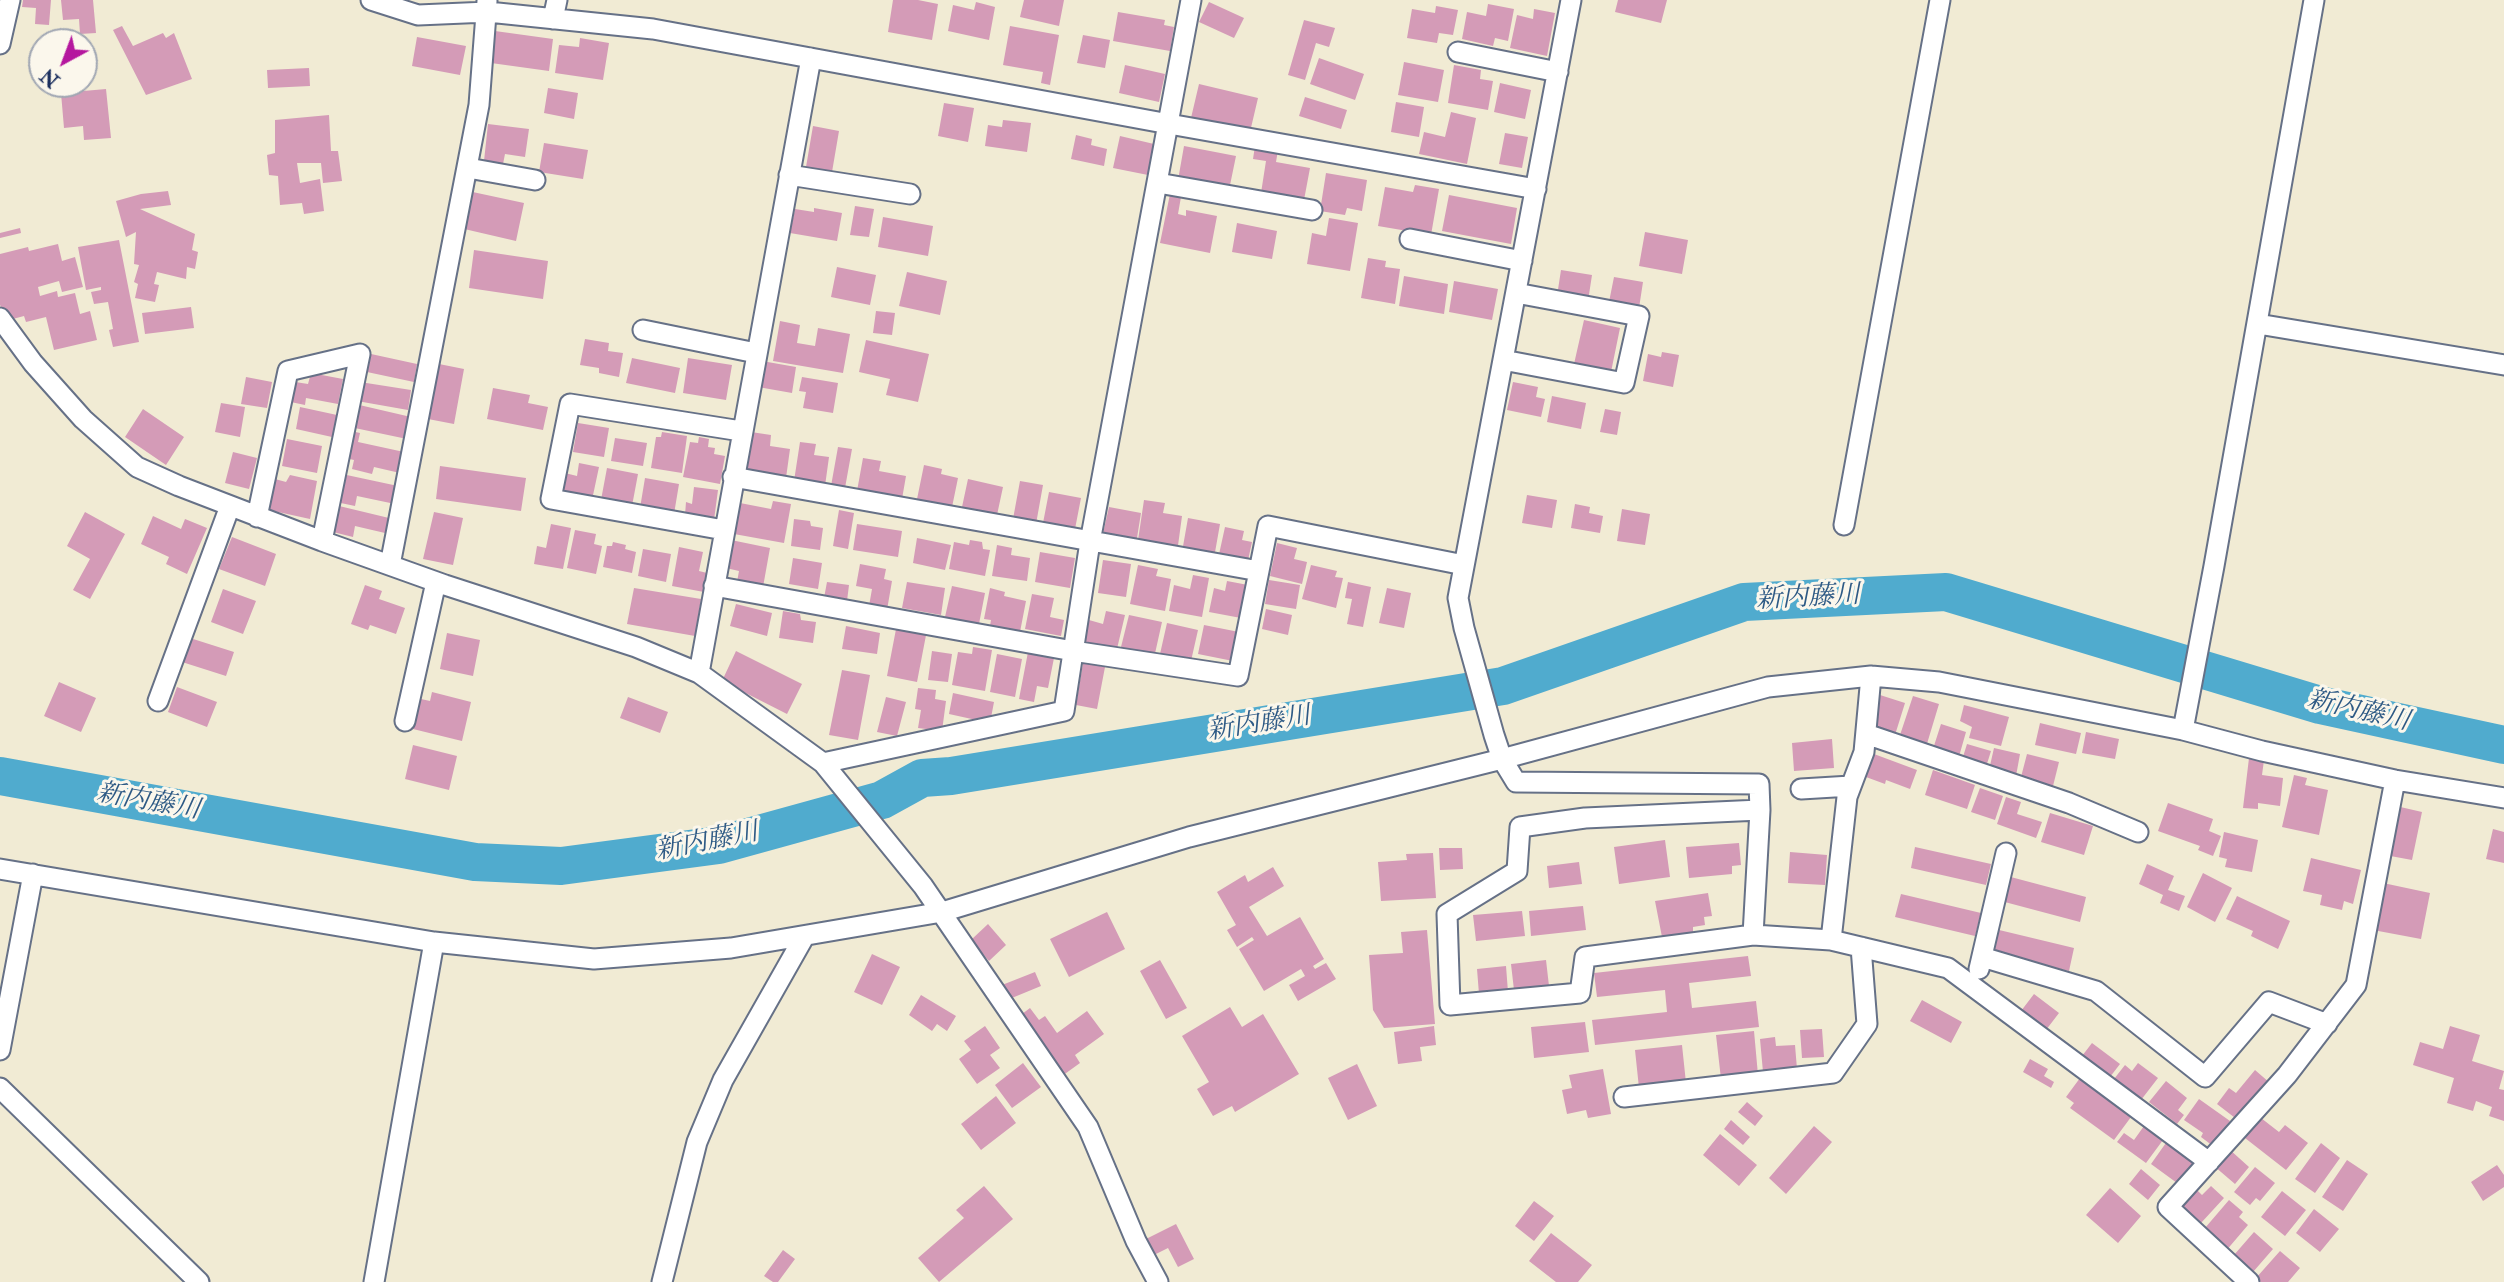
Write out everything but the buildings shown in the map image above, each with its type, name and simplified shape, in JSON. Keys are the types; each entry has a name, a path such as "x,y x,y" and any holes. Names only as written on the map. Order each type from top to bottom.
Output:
{"street":[{"path":"0,44 10,0"},
{"path":"371,0 418,15 487,6 555,9 1169,124 1536,189"},
{"path":"829,770 1065,711 1090,542 1191,0"},
{"path":"1571,0 1458,598 1494,735 1502,759 1517,782 1759,784 1753,935"},
{"path":"1844,525 1940,0"},
{"path":"2183,730 2258,324 2314,0"},
{"path":"390,565 479,105 487,6"},
{"path":"1458,52 1558,72"},
{"path":"699,673 811,58"},
{"path":"468,168 535,180"},
{"path":"789,175 909,194"},
{"path":"1158,183 1312,210"},
{"path":"1410,239 1522,261"},
{"path":"1503,360 1624,383 1639,316 1516,293"},
{"path":"0,318 33,363 83,419 137,467 322,541 436,582 636,647 699,673 829,770 942,912 1088,1128 1136,1241 1158,1282"},
{"path":"2258,324 2504,365"},
{"path":"643,330 756,353"},
{"path":"257,517 288,371 360,354 322,541"},
{"path":"724,530 551,499 570,404 741,431"},
{"path":"733,477 1259,572"},
{"path":"158,701 230,506"},
{"path":"714,586 1073,651 1238,676 1268,526 1464,565"},
{"path":"405,721 436,582"},
{"path":"1831,940 1847,797 1864,752 1871,676"},
{"path":"0,869 434,942 594,959 731,948 942,912 1189,837 1502,759 1768,687 1871,676 1939,682 2183,730 2262,751 2395,780 2504,798"},
{"path":"1866,734 2069,803 2138,832"},
{"path":"2249,1282 2168,1206 2287,1075 2356,985 2395,780"},
{"path":"1801,789 1851,786"},
{"path":"1760,810 1585,818 1520,827 1517,871 1447,914 1450,1005 1580,993 1585,957 1753,935 1831,940 1948,968 2209,1162"},
{"path":"1974,987 2006,853"},
{"path":"0,1050 33,874"},
{"path":"662,1282 697,1142 723,1080 804,937"},
{"path":"374,1282 434,942"},
{"path":"1624,1097 1833,1073 1867,1024 1861,947"},
{"path":"1982,957 2096,991 2205,1077 2269,1002 2327,1024"},
{"path":"0,1088 199,1282"}],"waterway":[{"name":"新内藤川","path":"0,776 475,862 561,866 719,845 882,800 922,778 951,776 1503,686 1744,602 1946,592 2320,705 2504,745"}]}
